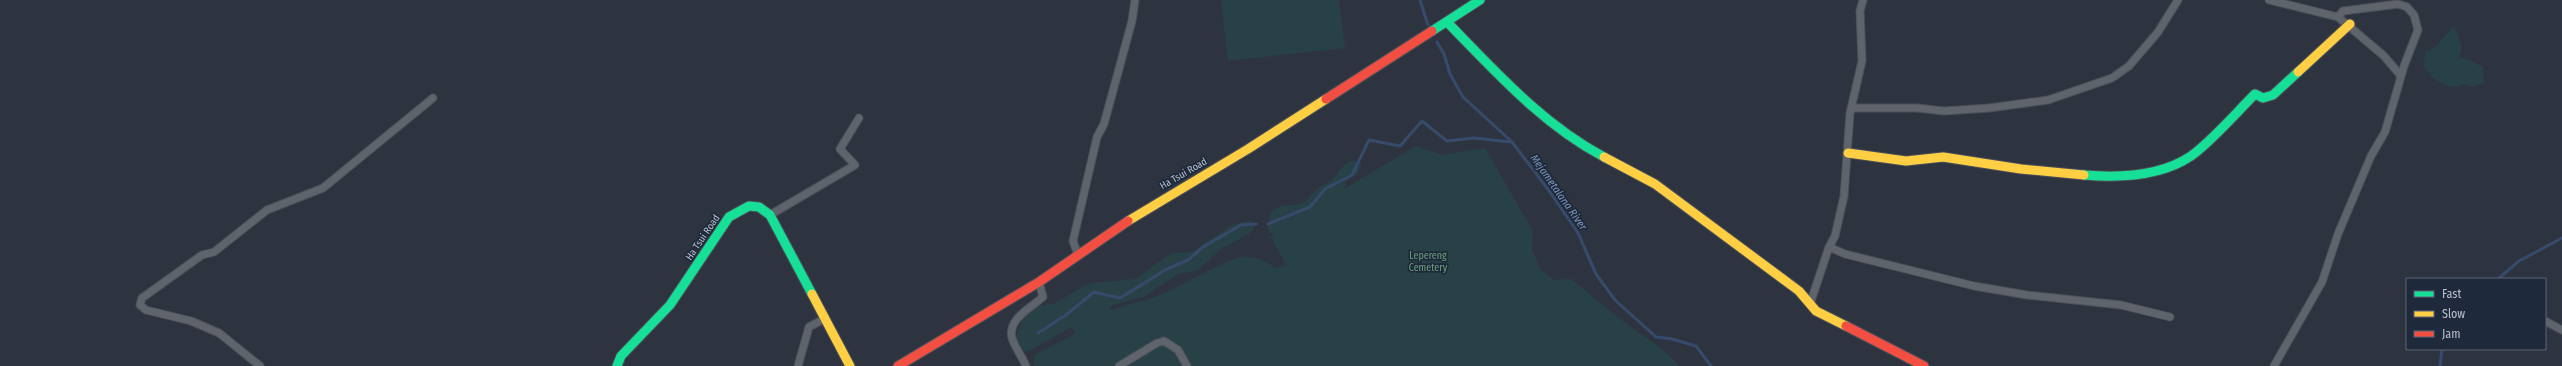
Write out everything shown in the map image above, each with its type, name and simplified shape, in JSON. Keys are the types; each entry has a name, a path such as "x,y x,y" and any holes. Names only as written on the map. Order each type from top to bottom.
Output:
{"street":[{"path":"1078,255 1073,241 1097,137 1104,124 1132,21 1135,0"},
{"name":"Ha Tsui Road","path":"898,366 1039,282 1146,208 1248,149 1480,0"},
{"path":"1810,304 1829,247 1835,236 1844,196 1851,108 1862,61 1860,11 1863,0"},
{"path":"1851,108 1917,108 1944,111 1989,108 2048,100 2112,78 2129,66 2158,32 2178,0"},
{"path":"2269,0 2338,17 2350,24 2384,56 2400,76"},
{"path":"2274,366 2322,282 2343,221 2371,156 2385,132 2400,76 2418,30 2414,15 2407,7 2398,4 2343,11 2338,17"},
{"path":"1447,22 1521,98 1554,126 1577,142 1655,184 1799,291 1816,311 1840,325 1924,366"},
{"path":"1848,153 1906,161 1942,157 2021,169 2099,176 2138,175 2165,169 2191,156 2255,94 2263,98 2273,95 2350,24"},
{"path":"260,366 219,333 190,321 146,310 140,305 142,298 202,255 214,252 267,210 323,188 433,98"},
{"path":"850,366 770,215 855,165 840,149 859,118"},
{"name":"Ha Tsui Road","path":"617,366 621,356 670,304 729,217 737,210 749,205 761,206 770,215"},
{"path":"1829,247 1846,254 1974,286 2027,295 2121,305 2170,317"},
{"path":"1026,366 1012,336 1012,328 1016,319 1043,297 1039,282"},
{"path":"798,366 809,327 824,318"},
{"path":"2546,322 2562,330"},
{"path":"1119,366 1140,352 1164,341 1178,350 1187,366"}],"green space":[{"path":"1221,0 1339,0 1345,48 1228,61"},
{"path":"2454,26 2462,46 2459,58 2469,60 2483,67 2484,83 2473,87 2464,84 2452,87 2447,86 2436,80 2424,67 2425,52 2435,47"},
{"name":"Lepereng Cemetery","path":"1416,146 1442,155 1485,148 1533,231 1532,249 1540,269 1554,280 1571,279 1620,319 1662,349 1680,366 1034,366 1034,355 1075,334 1072,327 1031,350 1024,352 1016,338 1023,317 1039,306 1053,304 1090,283 1135,279 1166,257 1174,253 1192,252 1232,225 1251,220 1254,228 1249,234 1221,249 1198,270 1176,275 1143,297 1112,305 1109,311 1161,295 1226,262 1243,256 1261,259 1276,268 1286,265 1271,237 1274,233 1269,233 1268,221 1274,210 1281,206 1306,201 1318,188 1330,182 1349,162 1354,160 1361,165 1358,174 1346,181 1344,189"}],"waterway":[{"name":"Mejametalana River","path":"1420,0 1428,25"},
{"name":"Mejametalana River","path":"1437,42 1444,54 1450,74 1463,97 1512,142 1550,192 1578,233 1596,274 1615,300 1656,337 1672,339 1696,346 1711,366"},
{"path":"1268,224 1310,207 1325,189 1352,175 1369,140 1400,146 1422,121 1447,141 1474,138 1511,142"},
{"path":"1038,333 1066,315 1094,292 1120,298 1167,269 1188,260 1203,247 1241,225 1256,224"},
{"path":"2499,278 2519,261 2562,238"},
{"path":"2440,366 2442,350"}],"traffic: fast":[{"path":"1432,31 1480,0"},
{"path":"1447,22 1502,78 1540,113 1581,144 1604,157"},
{"path":"2084,175 2125,176 2153,172 2179,163 2191,156 2207,143 2255,94 2263,98 2273,95 2298,72"},
{"path":"617,366 621,356 670,305 729,217 749,206 759,207 770,215 812,294"}],"traffic: slow":[{"path":"2298,72 2350,24"},
{"path":"1128,221 1248,149 1326,99"},
{"path":"1848,153 1906,161 1943,157 2021,169 2084,175"},
{"path":"1604,157 1655,184 1799,291 1816,311 1846,326"},
{"path":"812,294 850,366"}],"traffic: jam":[{"path":"1326,99 1432,31"},
{"path":"898,366 1039,282 1128,221"},
{"path":"1846,326 1924,366"}]}
